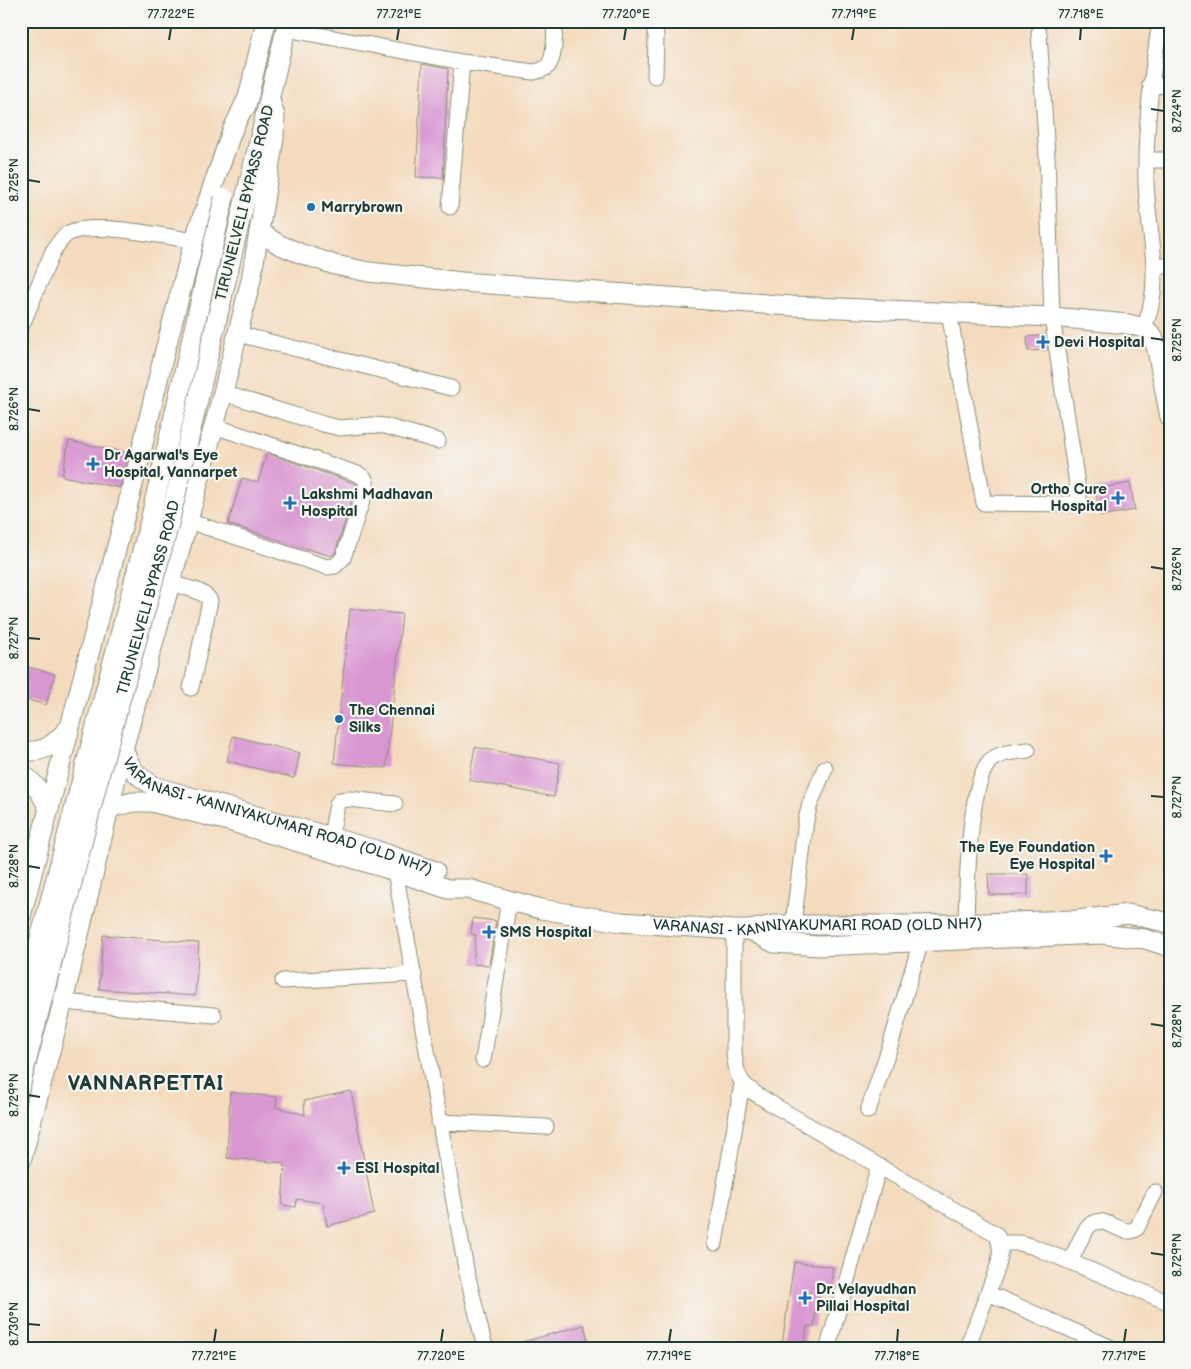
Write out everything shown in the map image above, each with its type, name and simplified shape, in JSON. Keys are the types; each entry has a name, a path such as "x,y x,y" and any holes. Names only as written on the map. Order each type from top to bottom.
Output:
{"main road":[{"name":"TIRUNELVELI BYPASS ROAD","path":"21,1011 150,521 266,21"},
{"name":"TIRUNELVELI BYPASS ROAD","path":"21,1082 100,773 168,528 287,25"},
{"path":"21,916 194,241 232,132 249,95"},
{"path":"21,1160 63,1002 123,749 214,426 251,280 274,138 275,116 270,100"},
{"path":"259,232 302,254 335,265 369,272 462,282 792,306 1052,317 1128,324 1144,328 1153,336 1170,417"},
{"path":"84,674 93,661 107,653 136,660 141,684"},
{"path":"21,751 34,752 45,749 56,742 70,728"},
{"name":"VARANASI - KANNIYAKUMARI ROAD (OLD NH7)","path":"123,749 131,769 156,787 375,850 452,878 468,889"},
{"path":"21,774 31,780 41,792 49,809"},
{"name":"VARANASI - KANNIYAKUMARI ROAD (OLD NH7)","path":"109,808 133,802 150,802 225,820 395,871 448,889 468,889 541,909 622,922 742,930 773,925 966,924 1077,920 1128,914 1170,923"},
{"path":"29,887 30,900 34,907 53,914 72,918 80,914 87,903"},
{"name":"VARANASI - KANNIYAKUMARI ROAD (OLD NH7)","path":"742,930 774,943 819,946 1102,934 1145,938 1170,947"}],"street":[{"path":"287,25 462,62 533,72 543,70 548,65 552,53 555,21"},
{"path":"652,21 656,36 655,76"},
{"path":"1144,328 1154,292 1154,266 1146,182 1150,84 1160,21"},
{"path":"950,312 984,503 1080,504 1052,317 1047,156 1038,34"},
{"path":"450,207 462,62"},
{"path":"1150,84 1170,86"},
{"path":"1147,160 1170,160"},
{"path":"21,327 29,304 53,251 70,232 112,229 194,241"},
{"path":"1154,266 1170,266"},
{"path":"238,334 451,388"},
{"path":"223,393 340,428 372,425 385,426 438,441"},
{"path":"188,521 327,567 335,566 343,558 366,489 367,482 364,477 358,474 214,426"},
{"path":"170,583 202,593 210,601 191,688"},
{"path":"966,924 967,874 972,827 982,774 990,761 1005,753 1028,750"},
{"path":"793,925 806,820 810,804 825,768"},
{"path":"331,836 337,804 340,800 349,799 395,804"},
{"path":"395,871 466,1269 485,1348"},
{"path":"483,1060 509,900"},
{"path":"742,930 734,1053 735,1071 742,1084 775,1106 996,1234 1000,1243 1001,1255 967,1348"},
{"path":"868,1111 891,1043 921,941"},
{"path":"283,981 414,974"},
{"path":"63,1002 214,1015"},
{"path":"715,1243 742,1084"},
{"path":"439,1122 546,1126"},
{"path":"828,1347 879,1166"},
{"path":"1070,1262 1085,1232 1096,1222 1105,1222 1127,1232 1137,1228 1155,1192"},
{"path":"1000,1243 1027,1245 1170,1303"},
{"path":"988,1293 1112,1348"}],"building":[{"path":"422,64 448,69 443,178 416,177"},
{"path":"1045,335 1047,350 1028,351 1027,337"},
{"path":"69,441 129,453 120,488 62,476"},
{"path":"267,453 357,484 335,553 331,556 228,524 242,478 258,482"},
{"path":"1130,483 1135,510 1100,516 1095,489"},
{"path":"350,609 402,614 386,768 334,763"},
{"path":"21,665 55,674 46,705 21,698"},
{"path":"233,736 300,753 294,778 227,761"},
{"path":"475,747 560,763 554,797 469,780"},
{"path":"988,874 1028,874 1028,895 989,895"},
{"path":"473,918 496,921 489,965 473,964 476,935 471,934"},
{"path":"103,935 199,943 195,996 99,989"},
{"path":"351,1091 374,1214 327,1226 323,1203 297,1199 296,1207 282,1205 285,1163 227,1158 230,1092 277,1097 276,1107 305,1115 304,1101"},
{"path":"794,1262 833,1267 830,1290 819,1288 814,1327 807,1326 804,1348 782,1345"},
{"path":"584,1325 590,1348 516,1348 515,1344"}],"place":[{"name":"Marrybrown","path":"311,207"},
{"name":"Devi Hospital","path":"1043,342"},
{"name":"Dr Agarwal's Eye Hospital, Vannarpet","path":"93,464"},
{"name":"Ortho Cure Hospital","path":"1118,498"},
{"name":"Lakshmi Madhavan Hospital","path":"290,503"},
{"name":"The Chennai Silks","path":"339,719"},
{"name":"The Eye Foundation Eye Hospital","path":"1106,856"},
{"name":"SMS Hospital","path":"489,932"},
{"name":"ESI Hospital","path":"344,1168"},
{"name":"Dr. Velayudhan Pillai Hospital","path":"805,1298"}],"district":[{"name":"VANNARPETTAI","path":"146,1084"}]}
